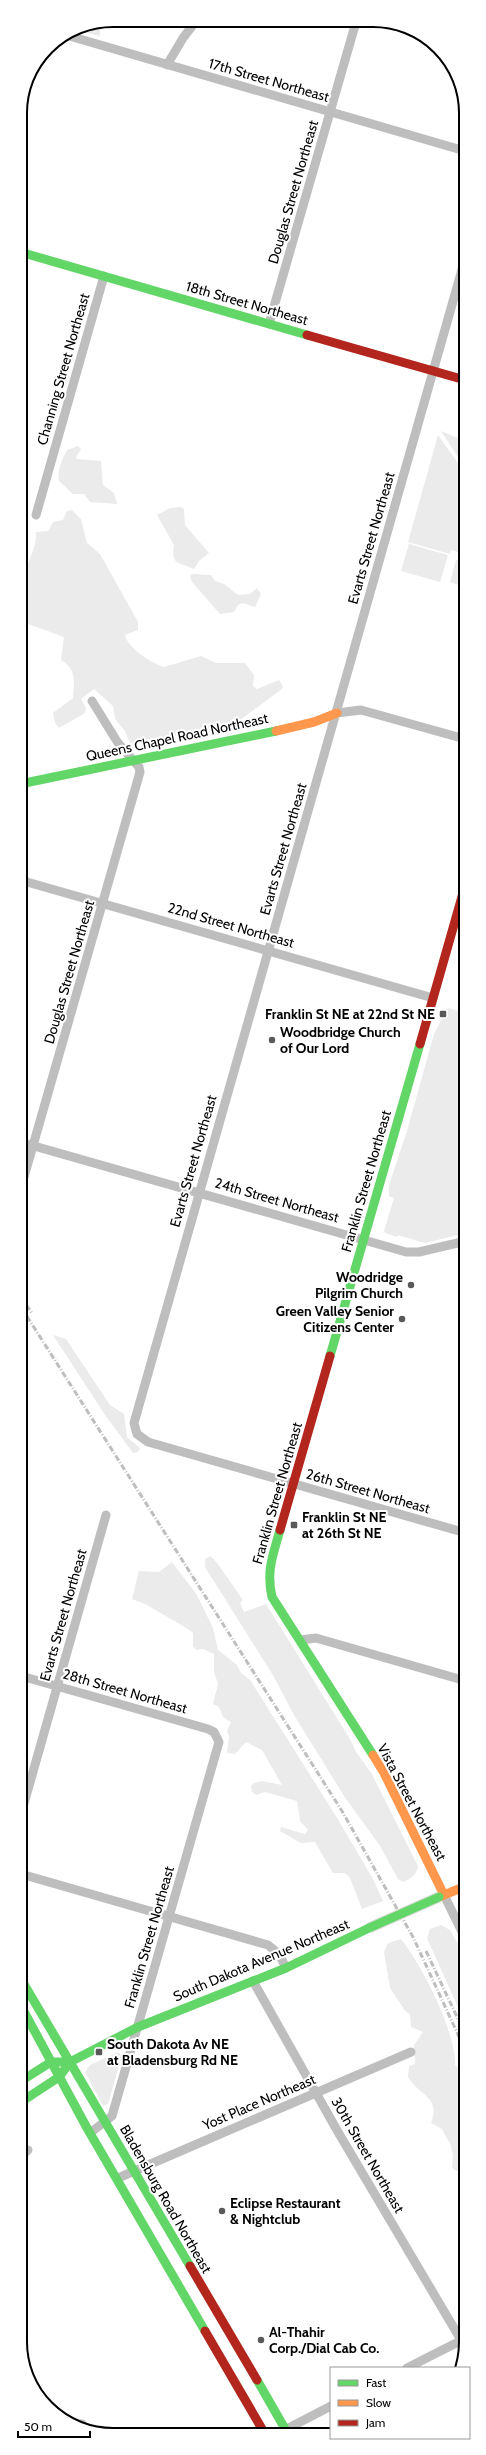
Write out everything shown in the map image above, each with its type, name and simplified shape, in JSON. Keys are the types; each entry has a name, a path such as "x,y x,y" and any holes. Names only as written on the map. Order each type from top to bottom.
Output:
{"street":[{"path":"167,65 180,42 191,27"},
{"name":"Douglas Street Northeast","path":"269,324 355,27"},
{"name":"17th Street Northeast","path":"73,37 459,149"},
{"name":"18th Street Northeast","path":"27,254 459,378"},
{"name":"Channing Street Northeast","path":"36,515 104,276"},
{"name":"Evarts Street Northeast","path":"148,1442 135,1429 135,1416 337,713 342,690 459,280"},
{"path":"92,701 118,744 135,760"},
{"path":"337,713 361,710 459,737"},
{"name":"Queens Chapel Road Northeast","path":"27,783 266,734 314,722 337,713"},
{"name":"Douglas Street Northeast","path":"27,1168 140,772 135,760"},
{"name":"22nd Street Northeast","path":"27,882 433,998"},
{"name":"Franklin Street Northeast","path":"300,1640 272,1597 268,1581 269,1569 459,907"},
{"name":"24th Street Northeast","path":"27,1144 364,1240 411,1252 459,1242"},
{"name":"26th Street Northeast","path":"148,1442 459,1531"},
{"name":"Evarts Street Northeast","path":"27,1793 106,1515"},
{"path":"300,1640 316,1638 459,1679"},
{"name":"Vista Street Northeast","path":"300,1640 384,1773 441,1896 459,1928"},
{"name":"28th Street Northeast","path":"27,1678 208,1729 214,1732 218,1739"},
{"name":"Franklin Street Northeast","path":"90,2133 112,2116 218,1747 218,1739"},
{"path":"27,1876 268,1945 279,1954 286,1968"},
{"name":"South Dakota Avenue Northeast","path":"27,2098 60,2076 70,2062 138,2027 286,1968 369,1928 459,1889"},
{"name":"30th Street Northeast","path":"253,1981 316,2093 459,2332"},
{"name":"Bladensburg Road Northeast","path":"27,1989 134,2171 281,2428"},
{"path":"27,2017 90,2133 118,2178 262,2428"},
{"name":"Yost Place Northeast","path":"118,2178 411,2052"},
{"path":"27,2077 51,2062"},
{"name":"South Dakota Avenue Northeast","path":"51,2062 70,2062"},
{"path":"409,2367 459,2341"},
{"path":"290,2428 330,2407"}],"shaded area":[{"path":"100,28 100,36 85,32"},
{"path":"441,431 459,438 459,459"},
{"path":"438,435 459,465 459,552 451,550 450,554 408,542"},
{"path":"78,446 81,449 76,457 77,459 101,461 103,485 114,493 117,504 90,502 84,494 73,494 59,481 60,465 63,457 67,450"},
{"path":"181,507 184,509 185,525 209,553 199,561 194,569 176,562 173,555 174,545 157,515 170,508"},
{"path":"72,510 81,519 87,543 100,554 138,622 138,630 125,635 135,650 141,655 164,667 201,656 216,663 245,663 254,675 253,686 257,689 279,680 283,686 282,689 236,723 135,744 130,743 125,731 115,719 113,706 94,689 81,699 86,708 85,713 59,728 55,723 53,713 73,698 73,676 70,668 61,660 64,637 27,624 27,568 34,546 36,532 48,531 53,522 63,520 67,511"},
{"path":"409,544 448,555 440,582 401,571"},
{"path":"456,560 459,561 459,585 450,582"},
{"path":"192,574 211,575 215,581 224,584 238,595 250,594 257,588 261,594 255,607 243,603 238,605 234,612 220,614 192,582 190,576"},
{"path":"448,1008 459,1011 459,1235 425,1243 398,1235 397,1237 385,1233 384,1231 394,1198 389,1196 389,1185 407,1131 434,1034 442,1018 446,1016"},
{"path":"53,1335 66,1339 110,1405 124,1414 127,1437 140,1448 138,1452 133,1453 105,1415"},
{"path":"210,1556 222,1569 243,1600 240,1603 244,1612 266,1604 350,1739 356,1752 372,1774 418,1866 415,1874 408,1880 403,1882 398,1879 380,1846 344,1796 294,1715 274,1677 205,1567 205,1559"},
{"path":"172,1562 197,1595 213,1628 218,1650 237,1665 241,1673 250,1680 336,1816 373,1879 383,1901 362,1909 350,1878 345,1873 333,1873 315,1842 301,1843 280,1831 281,1827 305,1834 308,1830 300,1821 297,1801 265,1792 256,1795 252,1792 251,1786 254,1783 262,1781 282,1785 262,1750 246,1742 235,1754 227,1753 229,1736 227,1731 231,1722 223,1717 219,1707 213,1704 218,1684 214,1672 214,1654 203,1649 196,1650 193,1646 193,1633 188,1629 145,1604 132,1599 139,1571 159,1572"},
{"path":"441,1925 450,1930 459,1946 459,2009 427,1938 430,1929"},
{"path":"401,1939 428,1982 444,2017 450,2035 454,2051 455,2065 459,2069 459,2170 456,2171 452,2168 453,2155 451,2146 442,2129 431,2123 433,2107 431,2102 408,2077 409,2066 415,2064 414,2045 423,2032 411,2027 410,2014 406,2012 390,1988 384,1952 388,1943"},
{"path":"118,2052 122,2056 108,2104 103,2106 85,2072 90,2065"}],"railway":[{"path":"27,1306 32,1313"},
{"path":"27,1316 342,1811 413,1937 459,2037"},
{"path":"426,1951 459,2021"}],"traffic: fast":[{"path":"27,254 307,335"},
{"path":"27,783 276,731"},
{"path":"330,1356 420,1044"},
{"path":"280,1530 270,1571 270,1588 272,1597 373,1755"},
{"path":"369,1928 439,1897"},
{"path":"27,2077 51,2062 70,2062 138,2027 286,1968 369,1928"},
{"path":"27,1989 190,2266"},
{"path":"27,2017 87,2128 205,2331"},
{"path":"27,2098 59,2077 65,2069"},
{"path":"257,2380 285,2428"}],"traffic: slow":[{"path":"276,731 314,722 337,713"},
{"path":"373,1755 384,1773 444,1895"},
{"path":"439,1897 459,1889"}],"traffic: jam":[{"path":"307,335 459,378"},
{"path":"420,1044 459,907"},
{"path":"280,1530 330,1356"},
{"path":"190,2266 257,2380"},
{"path":"205,2331 262,2428"}],"place":[{"name":"Franklin St NE at 22nd St NE","path":"443,1014"},
{"name":"Woodbridge Church of Our Lord","path":"272,1040"},
{"name":"Woodridge Pilgrim Church","path":"411,1285"},
{"name":"Green Valley Senior Citizens Center","path":"402,1319"},
{"name":"Franklin St NE at 26th St NE","path":"294,1525"},
{"name":"South Dakota Av NE at Bladensburg Rd NE","path":"99,2052"},
{"name":"Eclipse Restaurant & Nightclub","path":"222,2211"},
{"name":"Al-Thahir Corp./Dial Cab Co.","path":"261,2340"}]}
